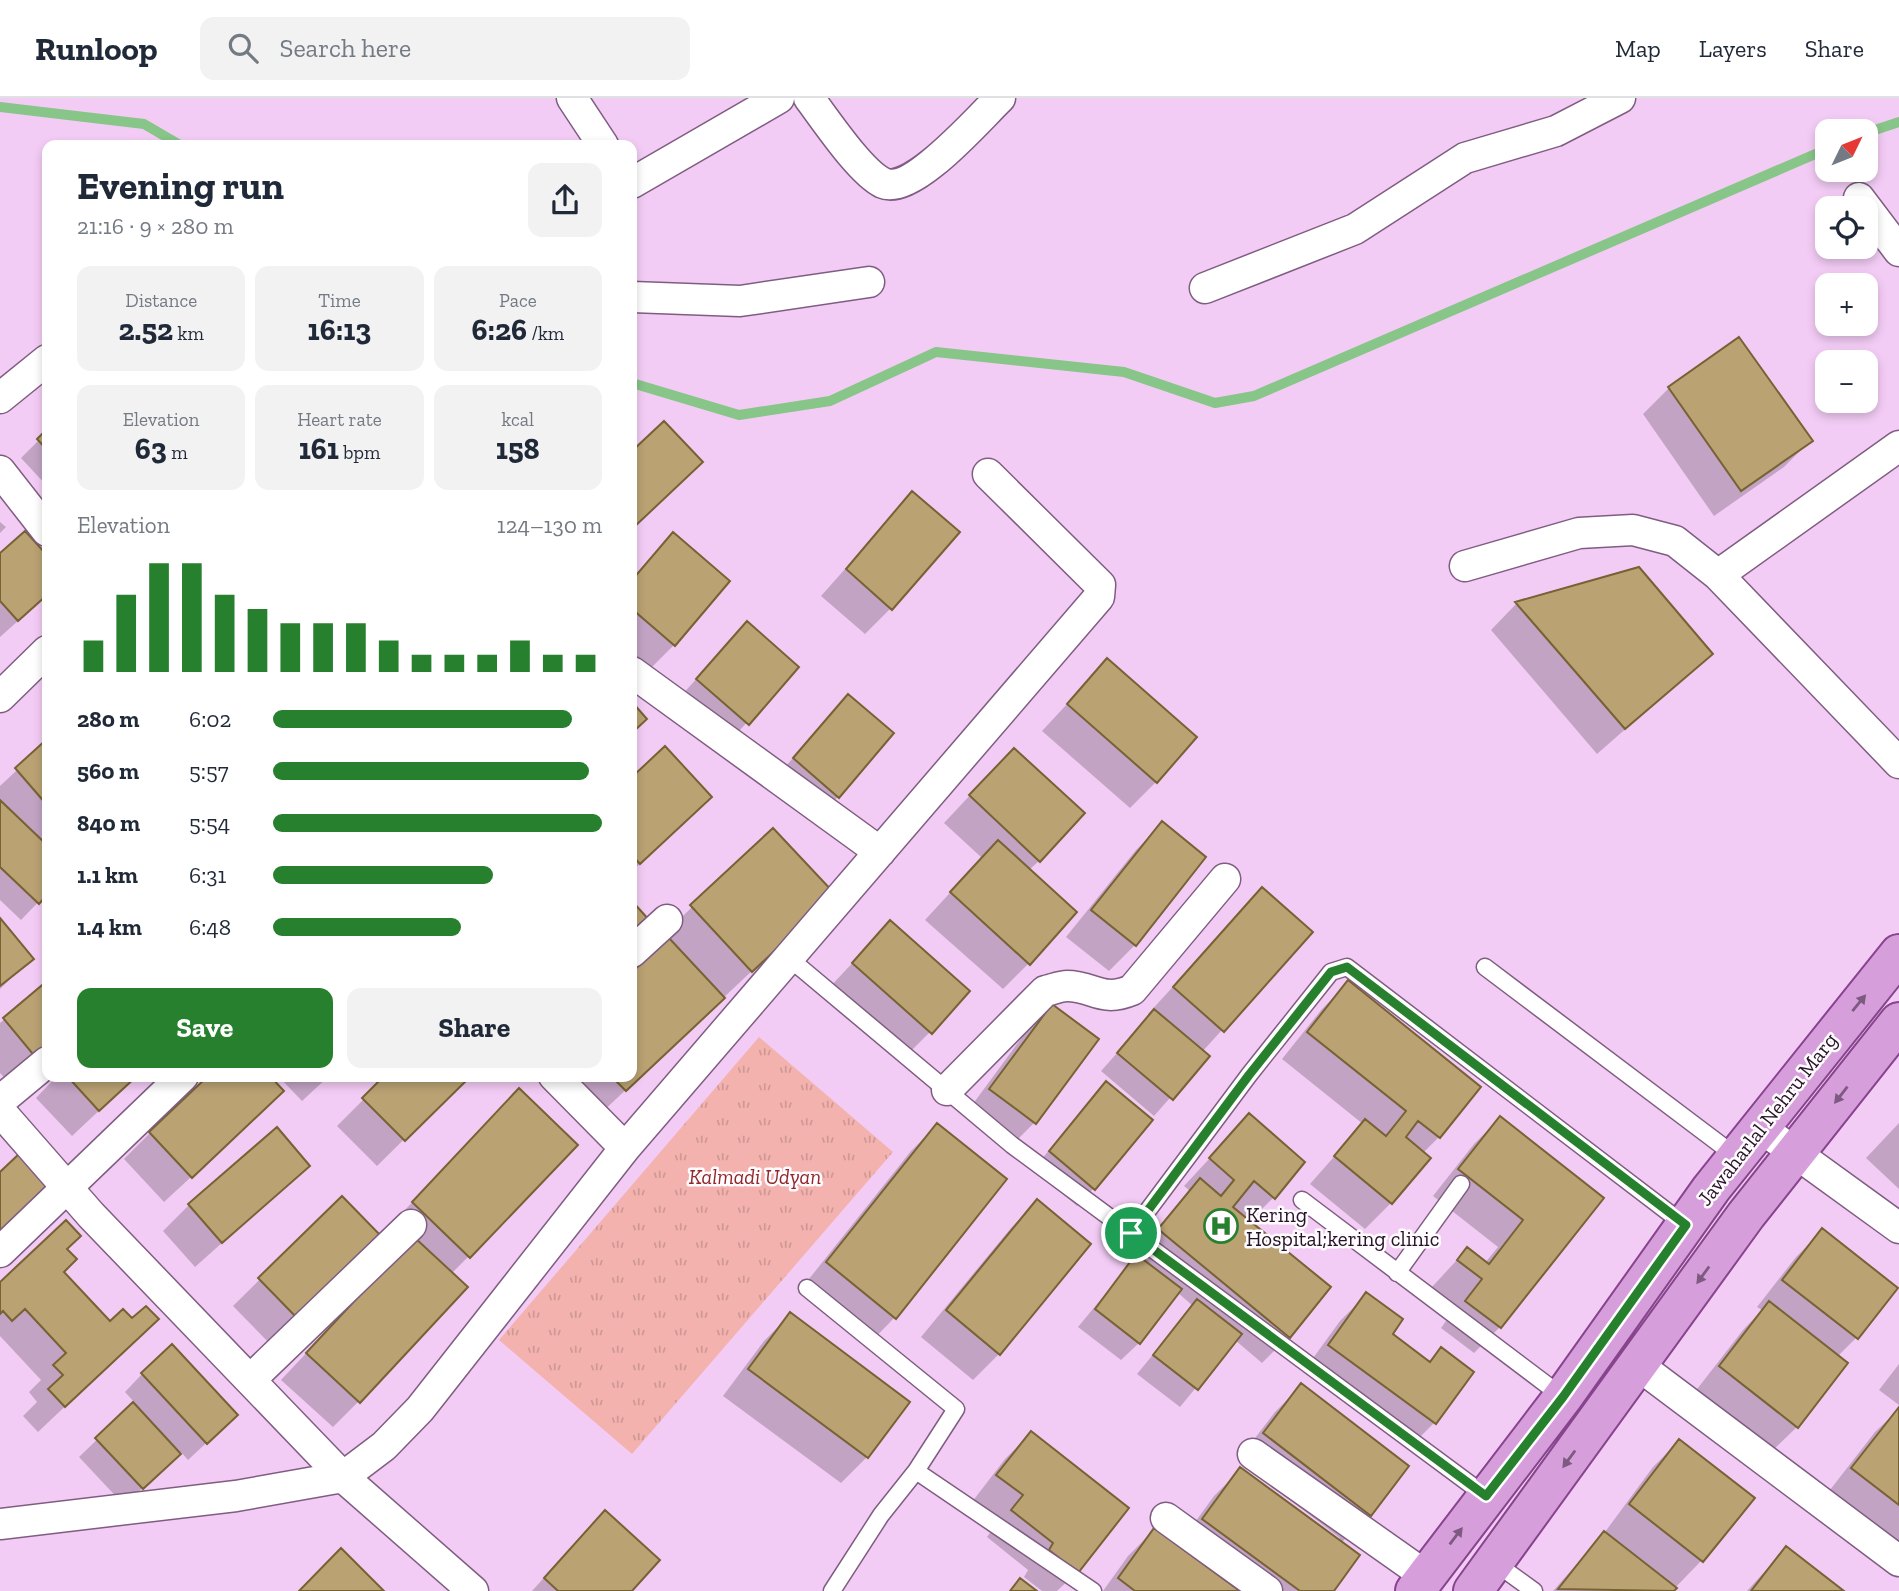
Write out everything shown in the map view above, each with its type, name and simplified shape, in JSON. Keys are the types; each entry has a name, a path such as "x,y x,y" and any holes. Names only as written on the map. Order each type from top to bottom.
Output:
{"main road":[{"name":"Jawaharlal Nehru Marg","path":"1420,1583 1563,1397 1737,1157 1899,954"},
{"name":"Jawaharlal Nehru Marg","path":"1484,1576 1795,1153 1899,1022"}],"street":[{"path":"572,98 600,140"},
{"path":"637,180 779,98"},
{"path":"809,98 856,159 883,183 903,184 923,171 1000,98"},
{"path":"1205,288 1355,229 1465,158 1556,131 1620,98"},
{"path":"1878,223 1899,251"},
{"path":"637,298 740,301 869,282"},
{"path":"0,398 42,364"},
{"path":"1718,575 1899,446"},
{"path":"0,471 42,525"},
{"path":"4,1520 236,1496 343,1477 384,1446 420,1409 625,1148 1099,597 1100,585 988,474"},
{"path":"1465,566 1579,533 1633,530 1675,541 1718,575 1899,763"},
{"path":"0,697 42,656"},
{"path":"637,676 880,852"},
{"path":"947,1090 1045,991 1067,986 1101,996 1118,996 1132,990 1225,879"},
{"path":"637,947 667,920"},
{"path":"0,1101 42,1066"},
{"path":"0,1252 177,1082"},
{"path":"560,1082 625,1148"},
{"path":"0,1111 67,1188 343,1477 473,1591"},
{"path":"1761,1128 1899,1228"},
{"path":"250,1380 411,1225"},
{"path":"1638,1365 1899,1561"},
{"path":"1253,1454 1420,1583"},
{"path":"1166,1518 1267,1591"}],"lane":[{"path":"789,958 1012,1145 1486,1496"},
{"path":"1131,1233 1249,1075 1331,972 1347,967 1686,1225"},
{"path":"1485,967 1737,1157"},
{"path":"1397,1273 1461,1184"},
{"path":"1302,1200 1563,1397"},
{"path":"807,1288 956,1409 916,1471 881,1515 831,1591"},
{"path":"916,1471 1093,1591"},
{"path":"1484,1576 1534,1591"}],"green space":[{"name":"Kalmadi Udyan","path":"759,1037 893,1152 632,1454 499,1340"}],"building":[{"path":"1739,337 1813,441 1741,491 1668,387"},
{"path":"664,421 703,462 637,524 637,446"},
{"path":"912,491 960,532 892,610 846,569"},
{"path":"25,531 42,550 42,599 18,621 0,601 0,553"},
{"path":"673,532 730,581 675,646 637,613 637,574"},
{"path":"1639,567 1713,654 1625,729 1515,602"},
{"path":"747,621 799,667 749,725 696,679"},
{"path":"1107,658 1197,737 1157,783 1067,704"},
{"path":"848,694 894,733 839,798 793,758"},
{"path":"637,708 647,719 637,728"},
{"path":"42,744 42,799 15,768"},
{"path":"665,746 712,797 640,864 637,861 637,772"},
{"path":"1014,748 1085,813 1040,862 969,795"},
{"path":"0,800 42,840 42,901 39,904 0,867"},
{"path":"1162,821 1206,857 1136,946 1091,910"},
{"path":"773,828 835,894 752,972 690,905"},
{"path":"998,840 1077,912 1030,965 950,892"},
{"path":"1262,887 1313,932 1224,1032 1173,987"},
{"path":"637,907 650,921 637,933"},
{"path":"0,918 34,959 0,986"},
{"path":"890,920 970,991 932,1034 852,963"},
{"path":"669,938 725,998 637,1081 637,967"},
{"path":"1348,980 1481,1087 1440,1138 1418,1121 1406,1137 1431,1158 1392,1204 1334,1156 1365,1119 1386,1136 1406,1111 1307,1032"},
{"path":"42,985 42,1054 37,1059 3,1018"},
{"path":"1052,1004 1099,1039 1036,1124 989,1089"},
{"path":"1154,1009 1210,1056 1173,1100 1117,1053"},
{"path":"1106,1081 1153,1120 1095,1190 1049,1151"},
{"path":"72,1082 130,1082 99,1111"},
{"path":"202,1082 276,1082 284,1091 192,1178 149,1132"},
{"path":"378,1082 465,1082 405,1141 362,1098"},
{"path":"617,1082 636,1082 626,1091"},
{"path":"519,1088 578,1145 470,1258 412,1202"},
{"path":"1249,1113 1305,1162 1275,1199 1254,1181 1233,1207 1331,1287 1290,1338 1158,1229 1200,1178 1221,1196 1234,1180 1209,1158"},
{"path":"1500,1116 1604,1198 1501,1328 1465,1301 1482,1279 1457,1260 1467,1247 1489,1264 1523,1220 1458,1169"},
{"path":"937,1123 1007,1179 896,1319 826,1262"},
{"path":"277,1127 310,1166 222,1243 188,1204"},
{"path":"19,1154 55,1193 0,1244 0,1172"},
{"path":"342,1196 382,1237 299,1320 258,1278"},
{"path":"1037,1199 1091,1244 1000,1355 946,1310"},
{"path":"66,1220 81,1236 67,1249 77,1259 64,1272 110,1321 123,1309 132,1318 146,1306 159,1319 65,1407 48,1389 63,1375 53,1365 66,1353 25,1309 12,1321 3,1311 0,1314 0,1282"},
{"path":"1822,1228 1898,1288 1858,1339 1782,1280"},
{"path":"414,1237 468,1287 360,1403 306,1353"},
{"path":"1136,1254 1182,1289 1140,1344 1095,1309"},
{"path":"1366,1292 1403,1319 1393,1334 1430,1362 1441,1347 1474,1372 1436,1424 1328,1345"},
{"path":"1197,1299 1242,1334 1198,1390 1153,1355"},
{"path":"1769,1301 1848,1363 1798,1428 1719,1366"},
{"path":"790,1312 910,1402 868,1458 748,1369"},
{"path":"172,1344 238,1415 207,1444 141,1373"},
{"path":"1301,1383 1409,1466 1371,1516 1263,1433"},
{"path":"133,1402 181,1454 143,1489 95,1438"},
{"path":"1899,1407 1899,1505 1851,1468"},
{"path":"1031,1431 1129,1508 1078,1573 1049,1550 1053,1543 1011,1510 1023,1495 996,1475"},
{"path":"1679,1439 1755,1498 1703,1562 1629,1504"},
{"path":"1240,1467 1360,1555 1334,1591 1300,1591 1202,1519"},
{"path":"605,1510 660,1560 632,1591 558,1591 544,1578"},
{"path":"1154,1528 1240,1591 1135,1591 1118,1578"},
{"path":"1604,1531 1677,1588 1674,1591 1558,1589"},
{"path":"1786,1546 1844,1591 1751,1591"},
{"path":"341,1548 384,1591 299,1591"},
{"path":"1020,1578 1037,1591 1010,1591"}],"waterway":[{"path":"0,107 144,124 171,140"},
{"path":"1878,129 1899,122"},
{"path":"637,384 739,415 830,401 936,352 1124,372 1215,403 1254,396 1815,154"}],"place":[{"name":"Kering Hospital;kering clinic","path":"1221,1226"}],"route":[{"path":"1347,967 1686,1225 1563,1397 1486,1496 1131,1233 1249,1075 1331,972 1347,967"}]}
